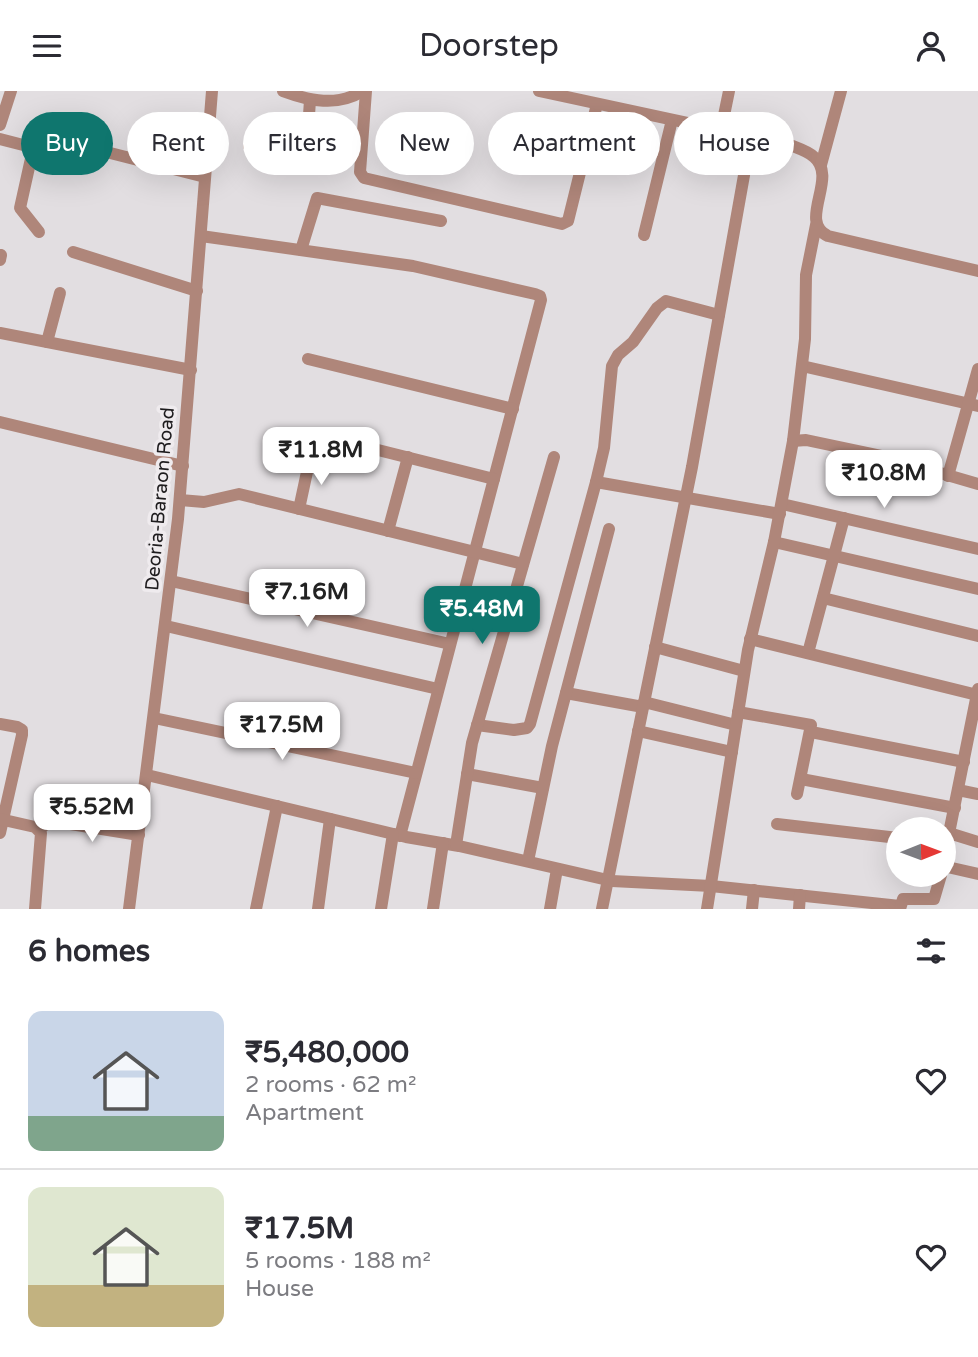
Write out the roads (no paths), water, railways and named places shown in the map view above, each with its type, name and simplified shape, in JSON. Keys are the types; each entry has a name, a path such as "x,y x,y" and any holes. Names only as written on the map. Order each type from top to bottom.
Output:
{"street":[{"path":"0,125 11,91"},
{"name":"Deoria-Baraon Road","path":"129,909 172,581 212,91"},
{"path":"284,91 310,100 332,101 350,98 365,91 361,175 370,181 566,224 597,104"},
{"path":"539,91 674,121"},
{"path":"725,112 729,91"},
{"path":"708,909 744,671 774,542 793,441 802,366 806,275 823,178 821,165 841,91"},
{"path":"309,112 310,100"},
{"path":"644,235 671,120"},
{"path":"0,139 21,145"},
{"path":"794,147 813,155 821,165"},
{"path":"113,154 205,177"},
{"path":"27,175 20,208 39,232"},
{"path":"602,909 686,498 744,175"},
{"path":"408,214 412,190"},
{"path":"301,250 317,198 441,221"},
{"path":"816,225 820,232 828,236 978,271"},
{"path":"201,236 413,266 540,296 541,306 416,773 396,835 381,909"},
{"path":"73,252 197,291"},
{"path":"47,342 60,293"},
{"path":"477,725 520,730 527,729 530,724 597,482 604,448 612,366 618,355 633,342 657,308 666,301 719,315"},
{"path":"0,333 191,370"},
{"path":"308,359 513,408"},
{"path":"802,366 973,405"},
{"path":"948,476 973,405 978,369"},
{"path":"0,422 183,466"},
{"path":"793,441 806,440 882,456 978,484"},
{"path":"370,448 494,479"},
{"path":"388,531 408,457"},
{"path":"433,909 477,725 554,457"},
{"path":"299,509 310,458"},
{"path":"597,482 686,498 844,518 978,549"},
{"path":"180,500 212,501 239,494 523,564"},
{"path":"808,653 844,518"},
{"path":"528,861 566,693 609,529"},
{"path":"774,542 978,589"},
{"path":"172,581 450,644"},
{"path":"823,598 978,636"},
{"path":"166,626 438,689"},
{"path":"750,639 977,692 976,714 952,817"},
{"path":"655,647 744,671"},
{"path":"566,693 737,719 809,724 812,727 797,794"},
{"path":"154,719 416,773"},
{"path":"0,724 22,730 0,833"},
{"path":"638,731 732,752"},
{"path":"811,731 964,762"},
{"path":"467,774 544,788"},
{"path":"147,775 396,835 449,844 608,880 754,890 864,905 900,907 903,899 907,898 937,904"},
{"path":"800,779 954,808"},
{"path":"958,790 978,794"},
{"path":"256,909 277,806"},
{"path":"2,819 41,832 35,909"},
{"path":"318,909 330,819"},
{"path":"38,829 52,821 139,835"},
{"path":"777,824 886,837"},
{"path":"956,841 978,842"},
{"path":"956,868 978,874"},
{"path":"550,909 557,869"},
{"path":"752,909 754,890"},
{"path":"799,909 800,895"}]}
